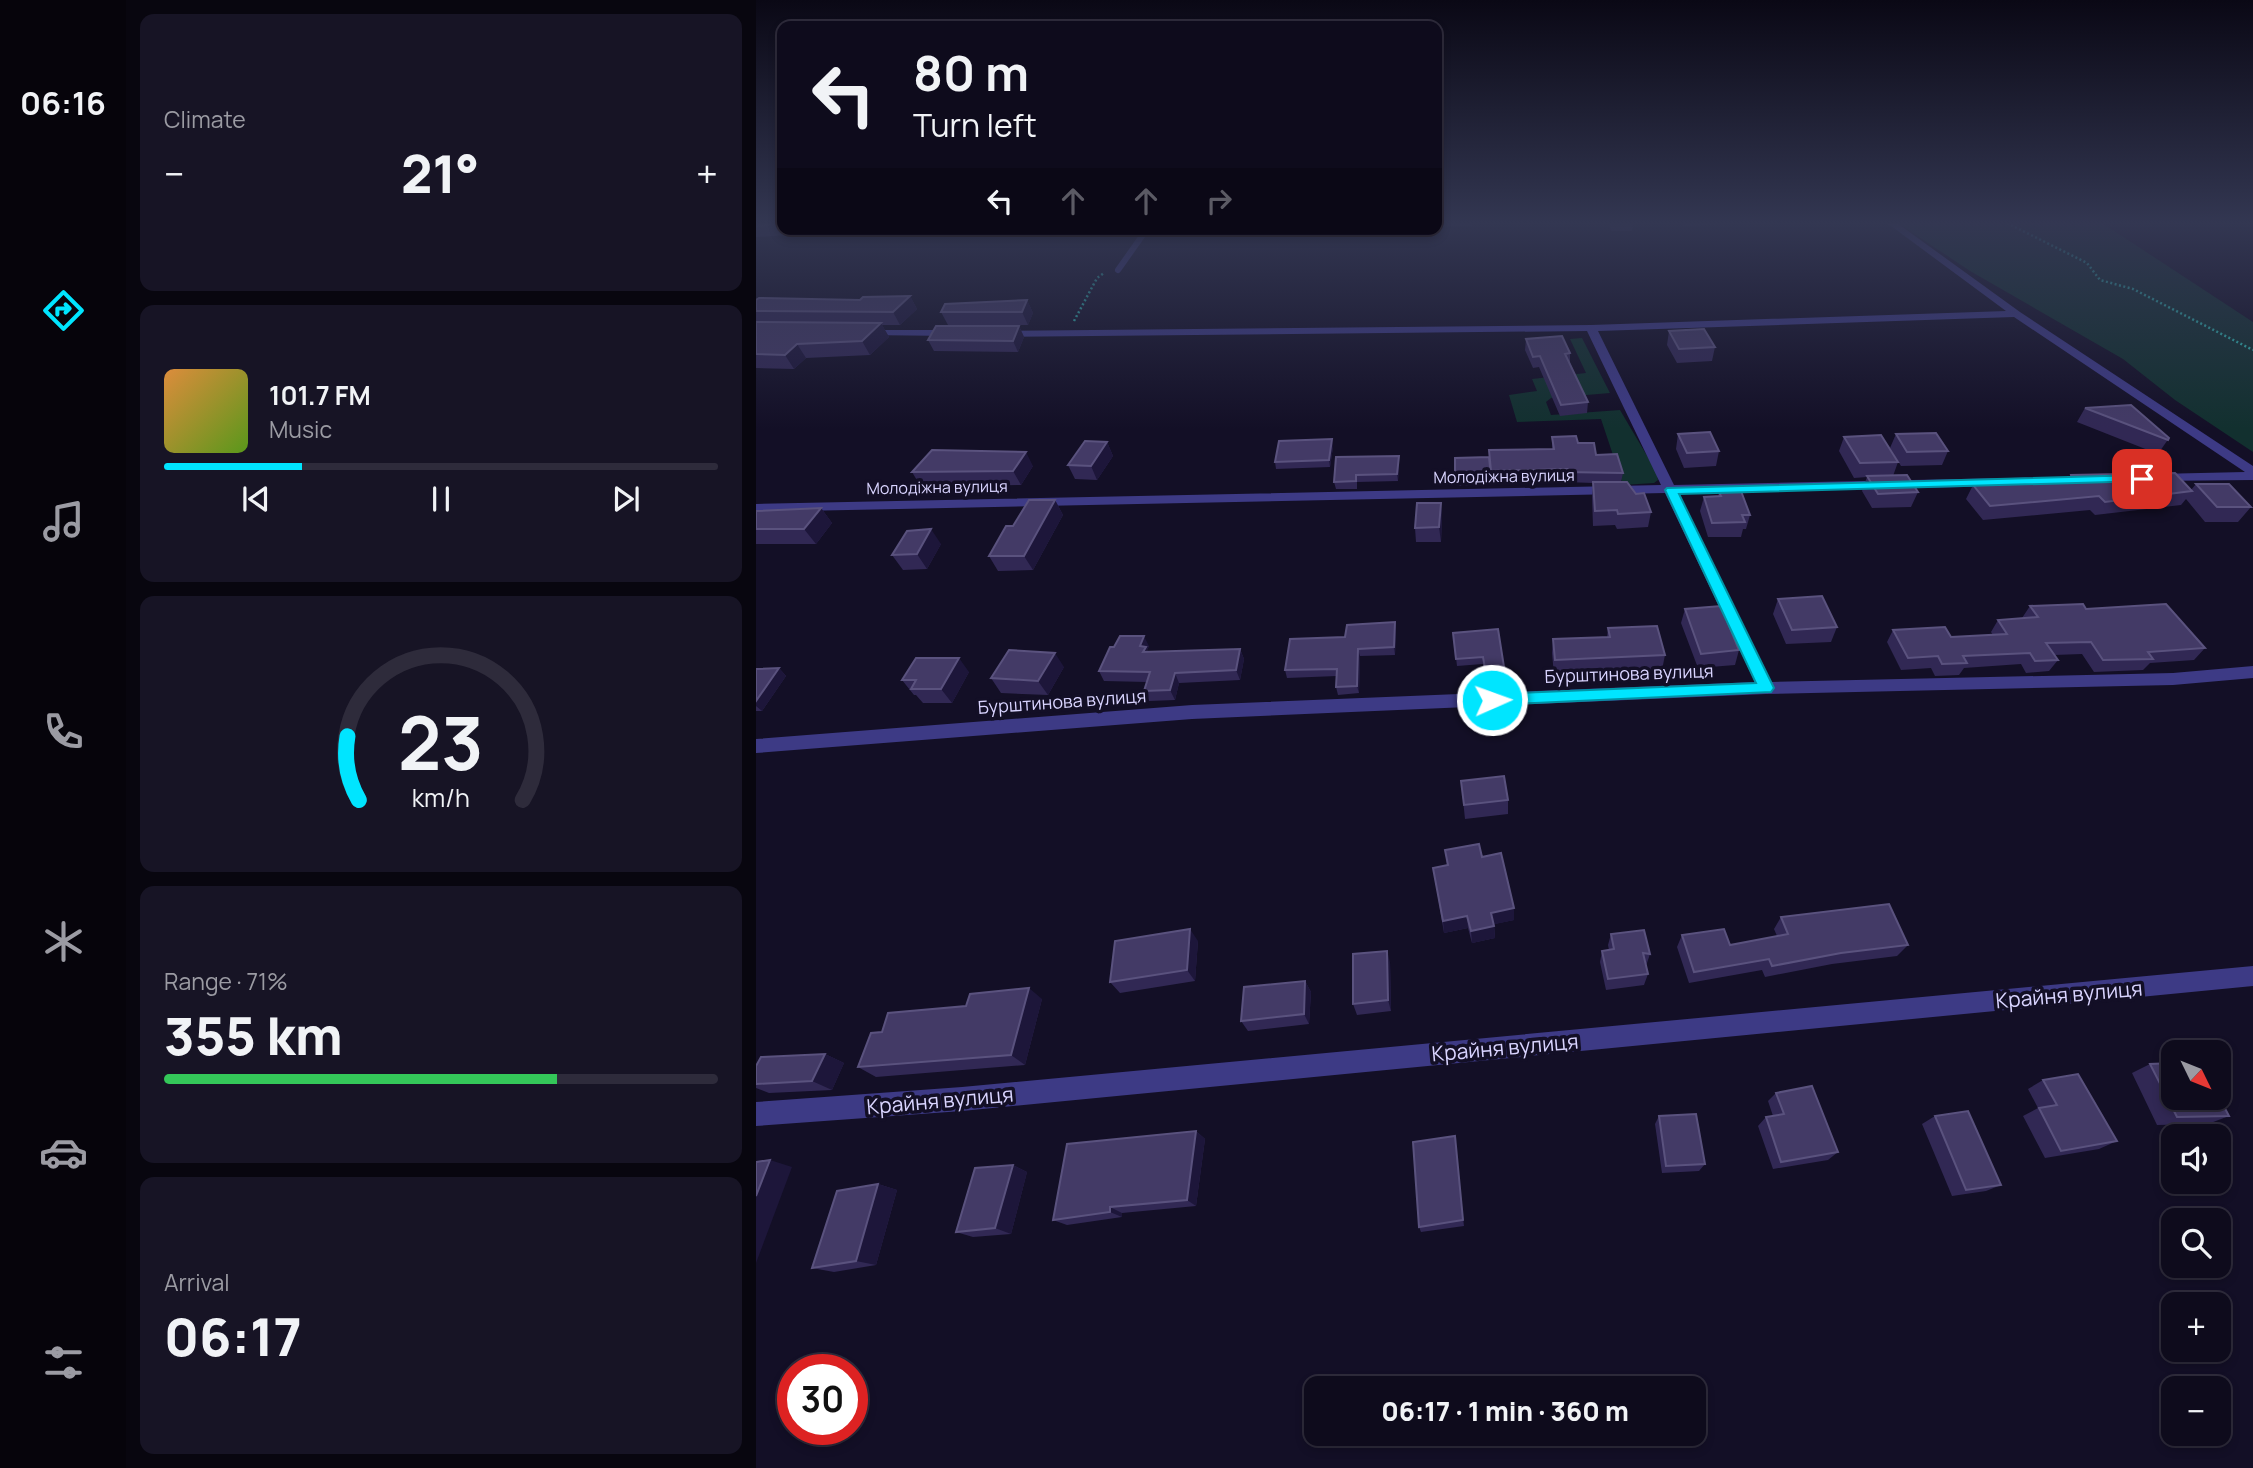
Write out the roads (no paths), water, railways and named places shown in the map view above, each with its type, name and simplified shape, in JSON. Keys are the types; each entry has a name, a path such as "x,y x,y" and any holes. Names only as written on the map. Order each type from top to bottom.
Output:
{"street":[{"path":"1985,292 2253,474"},
{"path":"986,333 1591,328 2016,314"},
{"path":"1591,328 1766,688"},
{"path":"851,332 973,333"},
{"path":"2142,479 2253,474"},
{"name":"Молодіжна вулиця","path":"756,508 2073,480"},
{"name":"Бурштинова вулиця","path":"756,746 1192,712 1766,688 2173,679 2253,672"},
{"name":"Крайня вулиця","path":"756,1114 976,1098 2253,976"}]}
